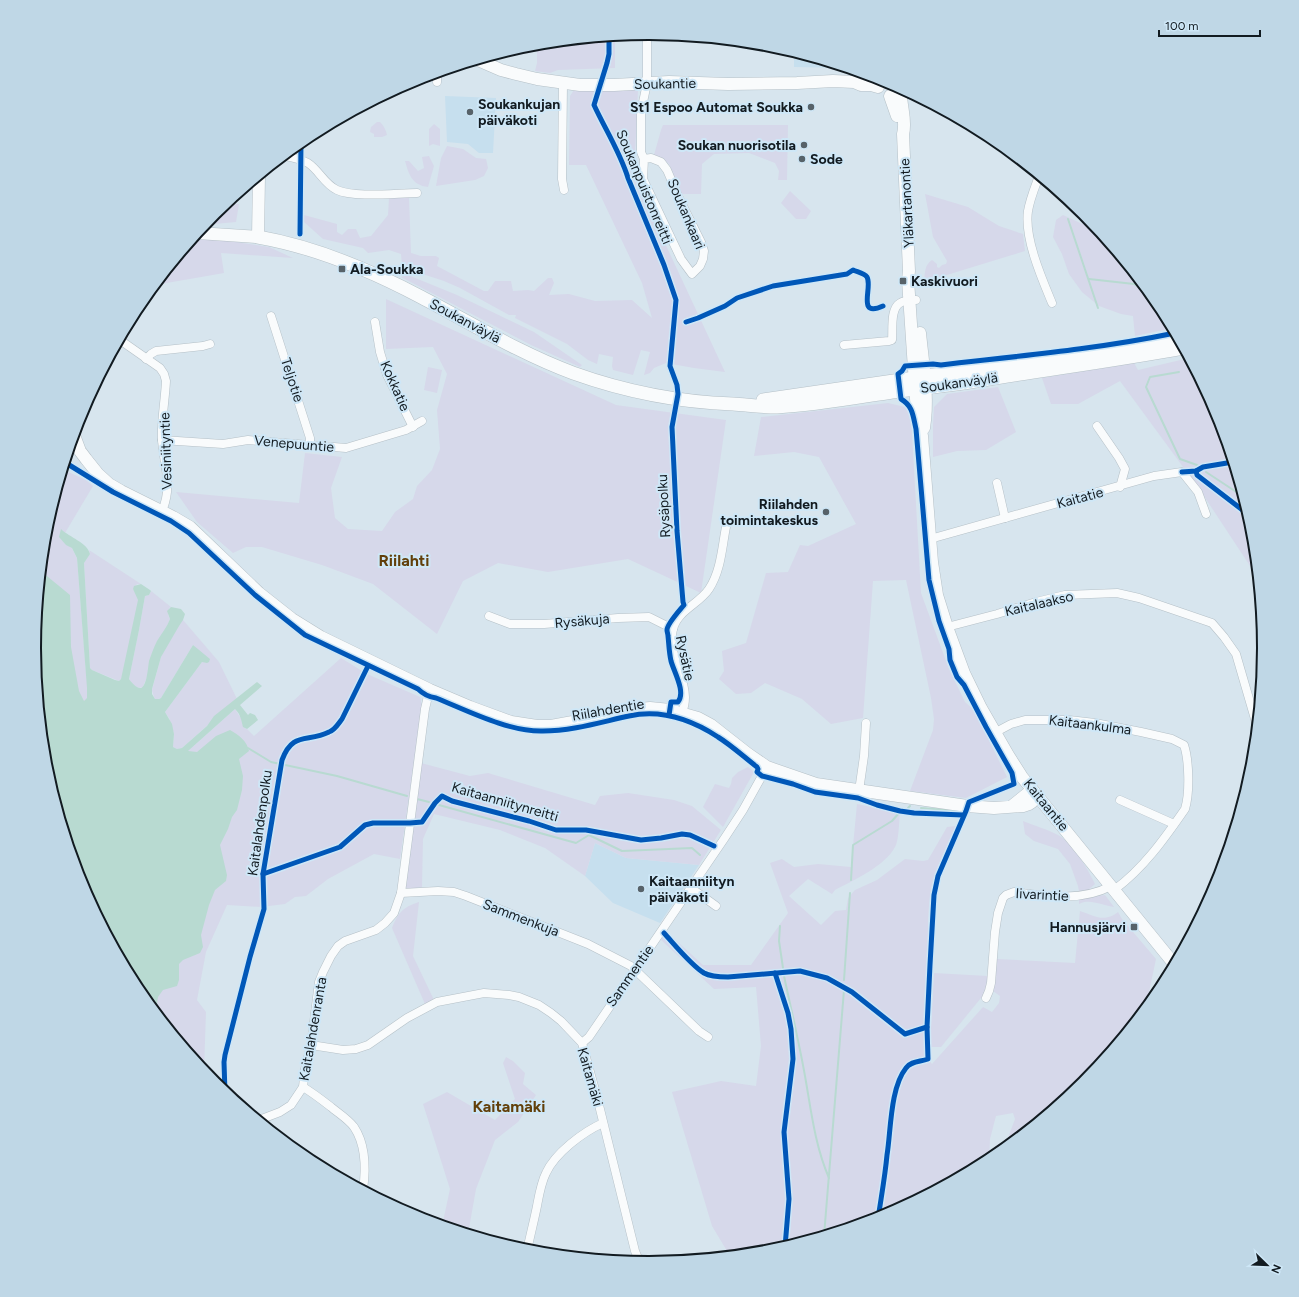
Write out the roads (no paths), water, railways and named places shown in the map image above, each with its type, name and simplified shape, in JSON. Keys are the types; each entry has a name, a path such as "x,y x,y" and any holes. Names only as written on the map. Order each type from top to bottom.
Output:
{"main road":[{"name":"Soukanväylä","path":"258,237 297,245 387,280 489,334 570,372 596,381 662,398 707,403 773,407 812,405 1071,355 1141,346 1173,339"},
{"name":"Soukanväylä","path":"920,383 1178,349"}],"street":[{"name":"Soukankaari","path":"644,158 651,158 661,162 667,170 701,242 704,251 703,259 700,266 692,274 681,259 643,179 644,158 641,152 642,112 647,83 647,40"},
{"name":"Soukantie","path":"485,63 501,70 537,79 580,85 669,82 750,84 828,81 854,82 861,85 872,85 874,83"},
{"path":"563,83 562,179 564,190"},
{"path":"879,85 882,93 895,92"},
{"name":"Yläkartanontie","path":"899,94 904,128 903,134 910,271 914,280 913,300 920,383"},
{"path":"291,157 309,164 326,182 337,190 357,194 417,193"},
{"path":"1038,180 1028,212 1027,223 1036,262 1052,303"},
{"path":"258,237 259,182"},
{"name":"Soukanväylä","path":"205,233 258,237"},
{"path":"844,345 892,340 894,309 900,303 913,300"},
{"name":"Teljotie","path":"270,316 310,438 310,445"},
{"name":"Kokkatie","path":"375,322 380,352 387,375 413,427"},
{"name":"Vesiniityntie","path":"124,343 160,368 166,381 162,440 168,495 162,511"},
{"path":"146,359 156,351 210,344"},
{"name":"Kaitaantie","path":"920,383 917,413 922,436 930,539 937,595 964,673 981,708 1022,777 1171,961"},
{"name":"Venepuuntie","path":"162,440 223,444 248,440 346,448 406,430 422,421"},
{"path":"1097,426 1125,469 1120,487"},
{"name":"Riilahdentie","path":"77,443 80,451 86,459 98,474 109,484 121,492 162,511 190,527 259,593 292,619 321,637 430,690 470,707 511,722 537,726 551,726 630,710 650,708 670,710 682,712 711,725 767,767 816,784 967,806 994,808 1012,806 1027,794 1036,795"},
{"name":"Kaitatie","path":"930,539 1120,487 1154,476 1182,472 1198,492 1206,514"},
{"path":"997,483 1005,518"},
{"name":"Rysätie","path":"682,712 686,699 673,649 673,629 681,615 704,596 716,576 726,527"},
{"name":"Kaitalaakso","path":"947,627 1065,595 1117,593 1139,598 1212,623 1236,654 1254,716"},
{"name":"Rysäkuja","path":"489,616 510,624 544,624 649,617 673,629"},
{"name":"Kaitalahdenranta","path":"263,1118 280,1112 290,1105 303,1087 305,1069 311,1045 319,982 330,956 338,946 345,941 376,930 394,913 401,893 425,709 430,690"},
{"name":"Kaitaankulma","path":"996,732 1011,724 1025,720 1069,720 1095,723 1147,733 1172,739 1184,745 1187,753 1188,800 1185,809 1174,824"},
{"path":"859,791 864,756 866,723"},
{"name":"Sammentie","path":"582,1043 589,1037 743,810 767,767"},
{"path":"1112,888 1133,874 1147,859 1174,824 1120,800"},
{"path":"690,888 716,906"},
{"name":"Iivarintie","path":"986,998 991,983 998,913 1001,901 1006,895 1014,892 1072,897 1112,888"},
{"name":"Sammenkuja","path":"401,893 438,891 454,892 606,952 635,969 699,1031 708,1037"},
{"name":"Kaitamäki","path":"311,1045 343,1050 356,1049 368,1045 407,1018 437,1002 484,993 519,997 539,1005 561,1021 582,1043 637,1257"},
{"path":"303,1087 354,1127 362,1145 364,1156 365,1167 363,1185"},
{"path":"529,1244 541,1188 549,1167 565,1149 594,1127 603,1123"}],"waterway":[{"path":"1068,219 1098,308"},
{"path":"1089,279 1134,284 1138,287"},
{"path":"1179,372 1150,377 1146,387 1180,459 1197,465"},
{"path":"1206,472 1237,493"},
{"path":"248,748 271,762 337,776 407,796"},
{"path":"417,799 429,802"},
{"path":"439,805 576,843 589,835 622,851 692,848 700,855"},
{"path":"921,808 959,811"},
{"path":"851,880 853,845 892,821 899,813"},
{"path":"844,980 850,893"},
{"path":"780,926 779,941 783,968"},
{"path":"784,976 817,1141 829,1178"},
{"path":"824,1231 844,990"}],"place":[{"name":"St1 Espoo Automat Soukka","path":"811,107"},
{"name":"Soukankujan päiväkoti","path":"470,112"},
{"name":"Soukan nuorisotila","path":"804,145"},
{"name":"Sode","path":"802,159"},
{"name":"Ala-Soukka","path":"342,269"},
{"name":"Kaskivuori","path":"903,281"},
{"name":"Riilahden toimintakeskus","path":"826,512"},
{"name":"Kaitaanniityn päiväkoti","path":"641,889"},
{"name":"Hannusjärvi","path":"1134,927"}],"district":[{"name":"Riilahti","path":"404,560"},
{"name":"Kaitamäki","path":"509,1106"}]}
